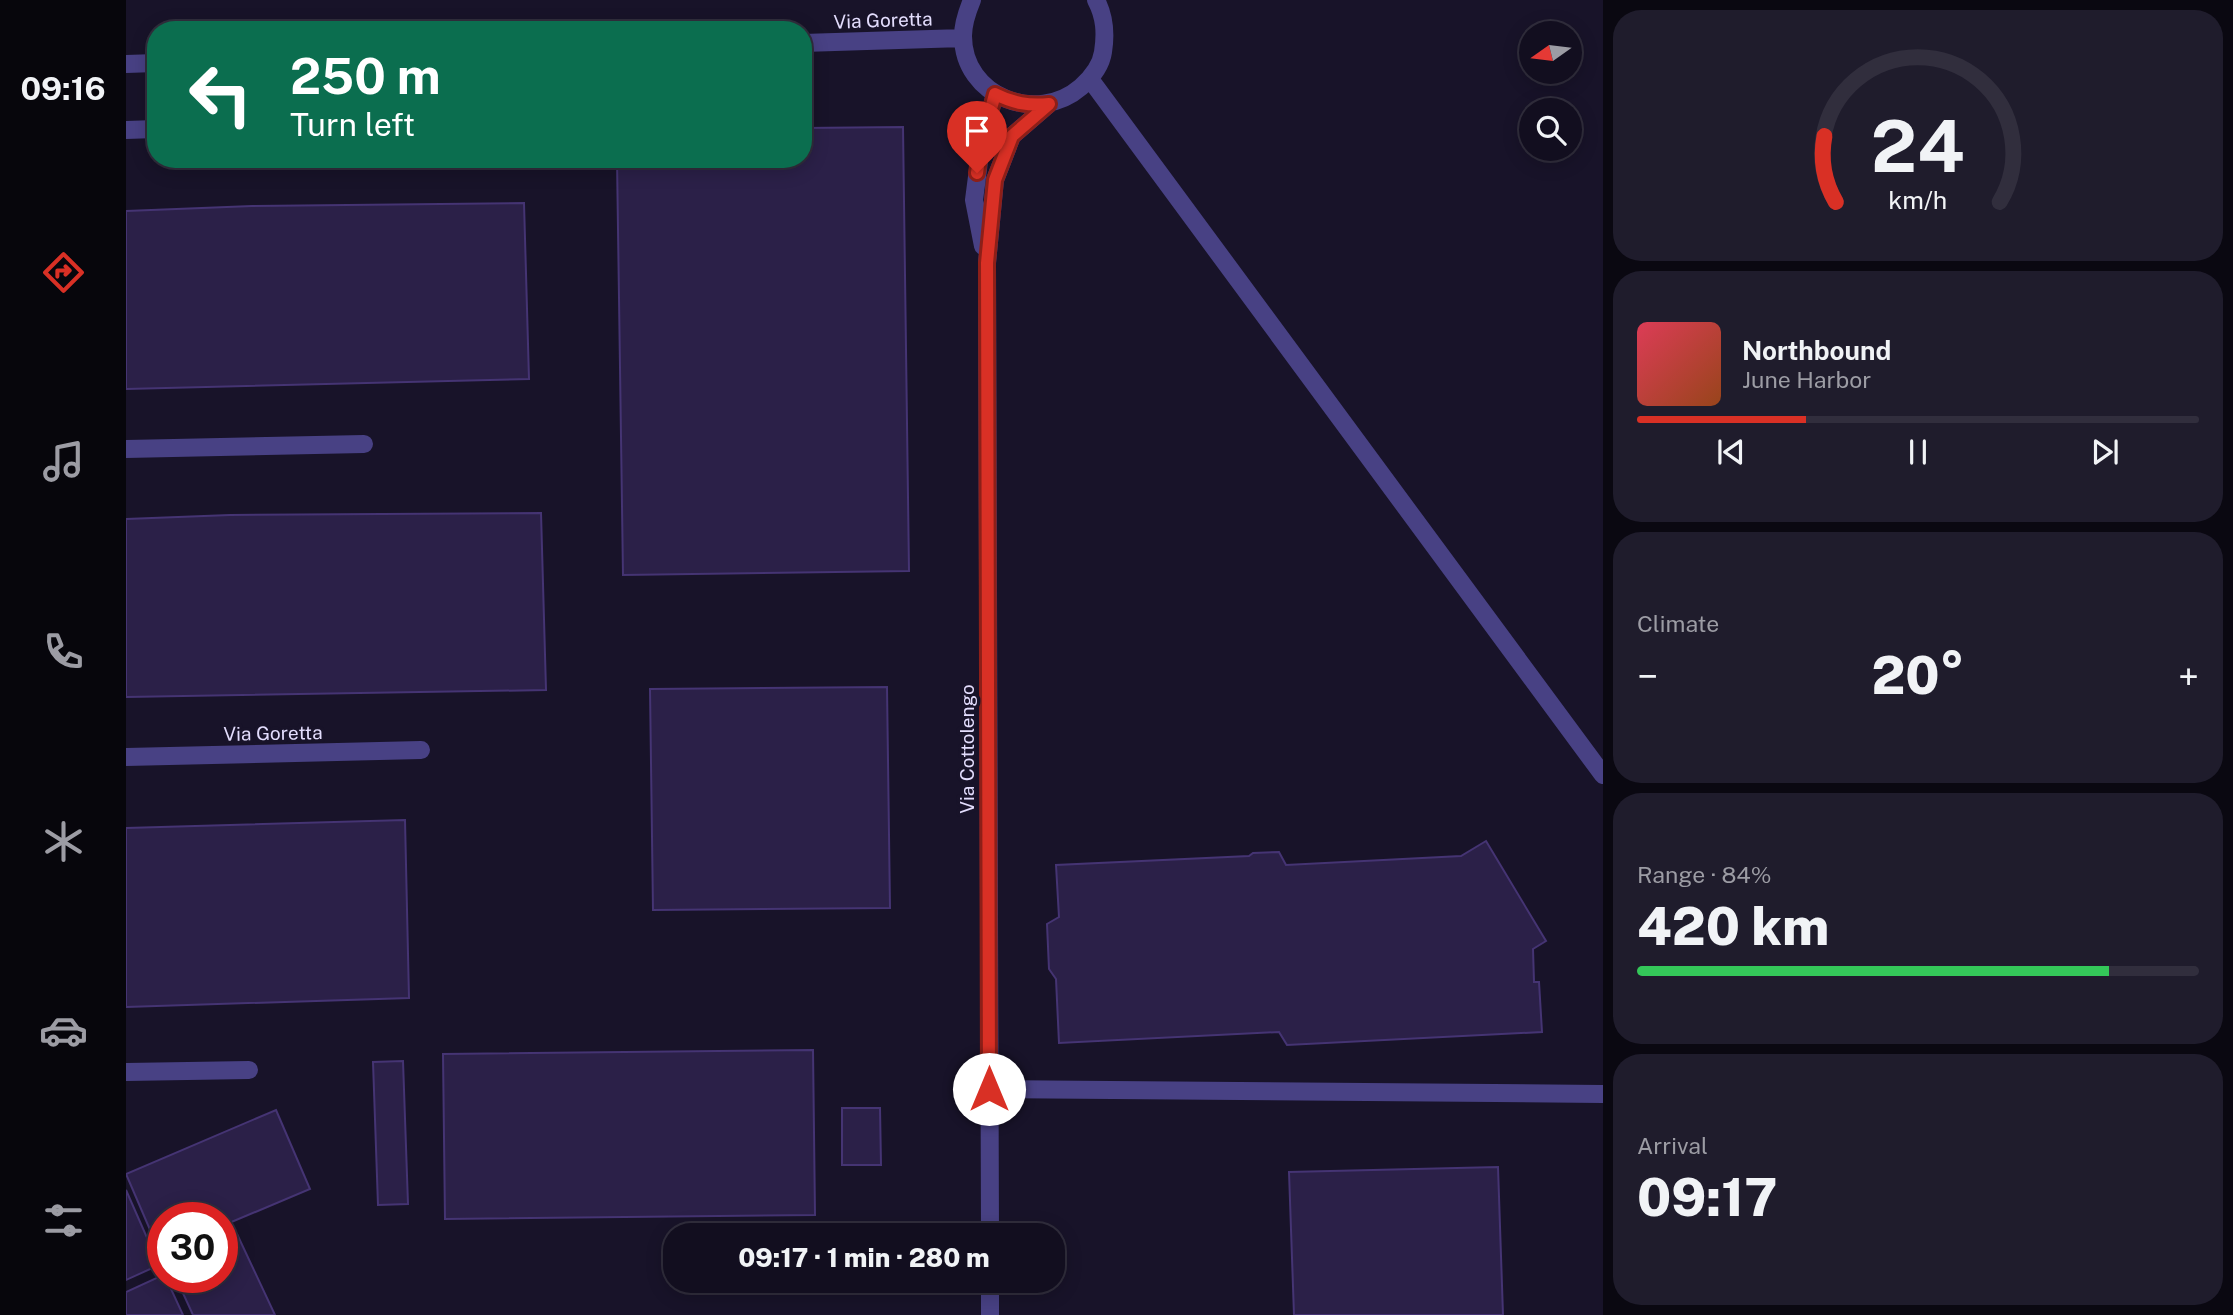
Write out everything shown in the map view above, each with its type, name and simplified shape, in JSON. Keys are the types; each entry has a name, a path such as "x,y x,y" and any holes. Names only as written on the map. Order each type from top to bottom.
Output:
{"street":[{"path":"972,0 965,17 963,38 972,69 982,83 995,94 1012,102 1030,106 1049,104"},
{"path":"1096,0 1102,11 1106,35 1102,58 1090,79 1603,775"},
{"name":"Via Goretta","path":"812,43 963,38"},
{"path":"126,64 147,63"},
{"name":"Via Cottolengo","path":"990,1223 987,263 995,180 1012,136 1049,104 1071,95 1090,79"},
{"name":"Via Cottolengo","path":"987,263 974,200 981,146 995,94"},
{"path":"126,130 147,130"},
{"path":"126,449 364,443"},
{"name":"Via Goretta","path":"126,757 421,750"},
{"path":"126,1072 249,1070"},
{"path":"989,1089 1603,1094"},
{"path":"990,1293 990,1315"}],"building":[{"path":"903,127 909,571 623,575 617,168 812,168 812,128"},
{"path":"524,203 529,379 126,389 126,211 252,206"},
{"path":"541,513 546,690 126,697 126,519 230,515"},
{"path":"887,687 890,908 653,910 650,689"},
{"path":"405,820 409,998 126,1007 126,828"},
{"path":"1486,841 1546,941 1533,949 1534,982 1539,982 1542,1032 1287,1045 1279,1032 1059,1043 1056,979 1049,969 1047,924 1059,917 1056,865 1249,856 1253,853 1279,852 1286,865 1461,856"},
{"path":"813,1050 815,1215 445,1219 443,1054"},
{"path":"403,1061 408,1204 378,1205 373,1062"},
{"path":"842,1108 880,1108 881,1165 842,1165"},
{"path":"276,1110 310,1189 238,1219 238,1202 147,1202 147,1223 126,1174"},
{"path":"1498,1167 1503,1315 1294,1315 1289,1172"},
{"path":"126,1190 147,1238 147,1270 126,1280"},
{"path":"238,1236 275,1315 193,1315 183,1293 238,1293"},
{"path":"147,1282 147,1293 173,1293 183,1315 126,1315 126,1292"}],"route":[{"path":"977,173 995,94 1030,106 1049,104 1012,136 995,180 987,263 989,1089"}]}
